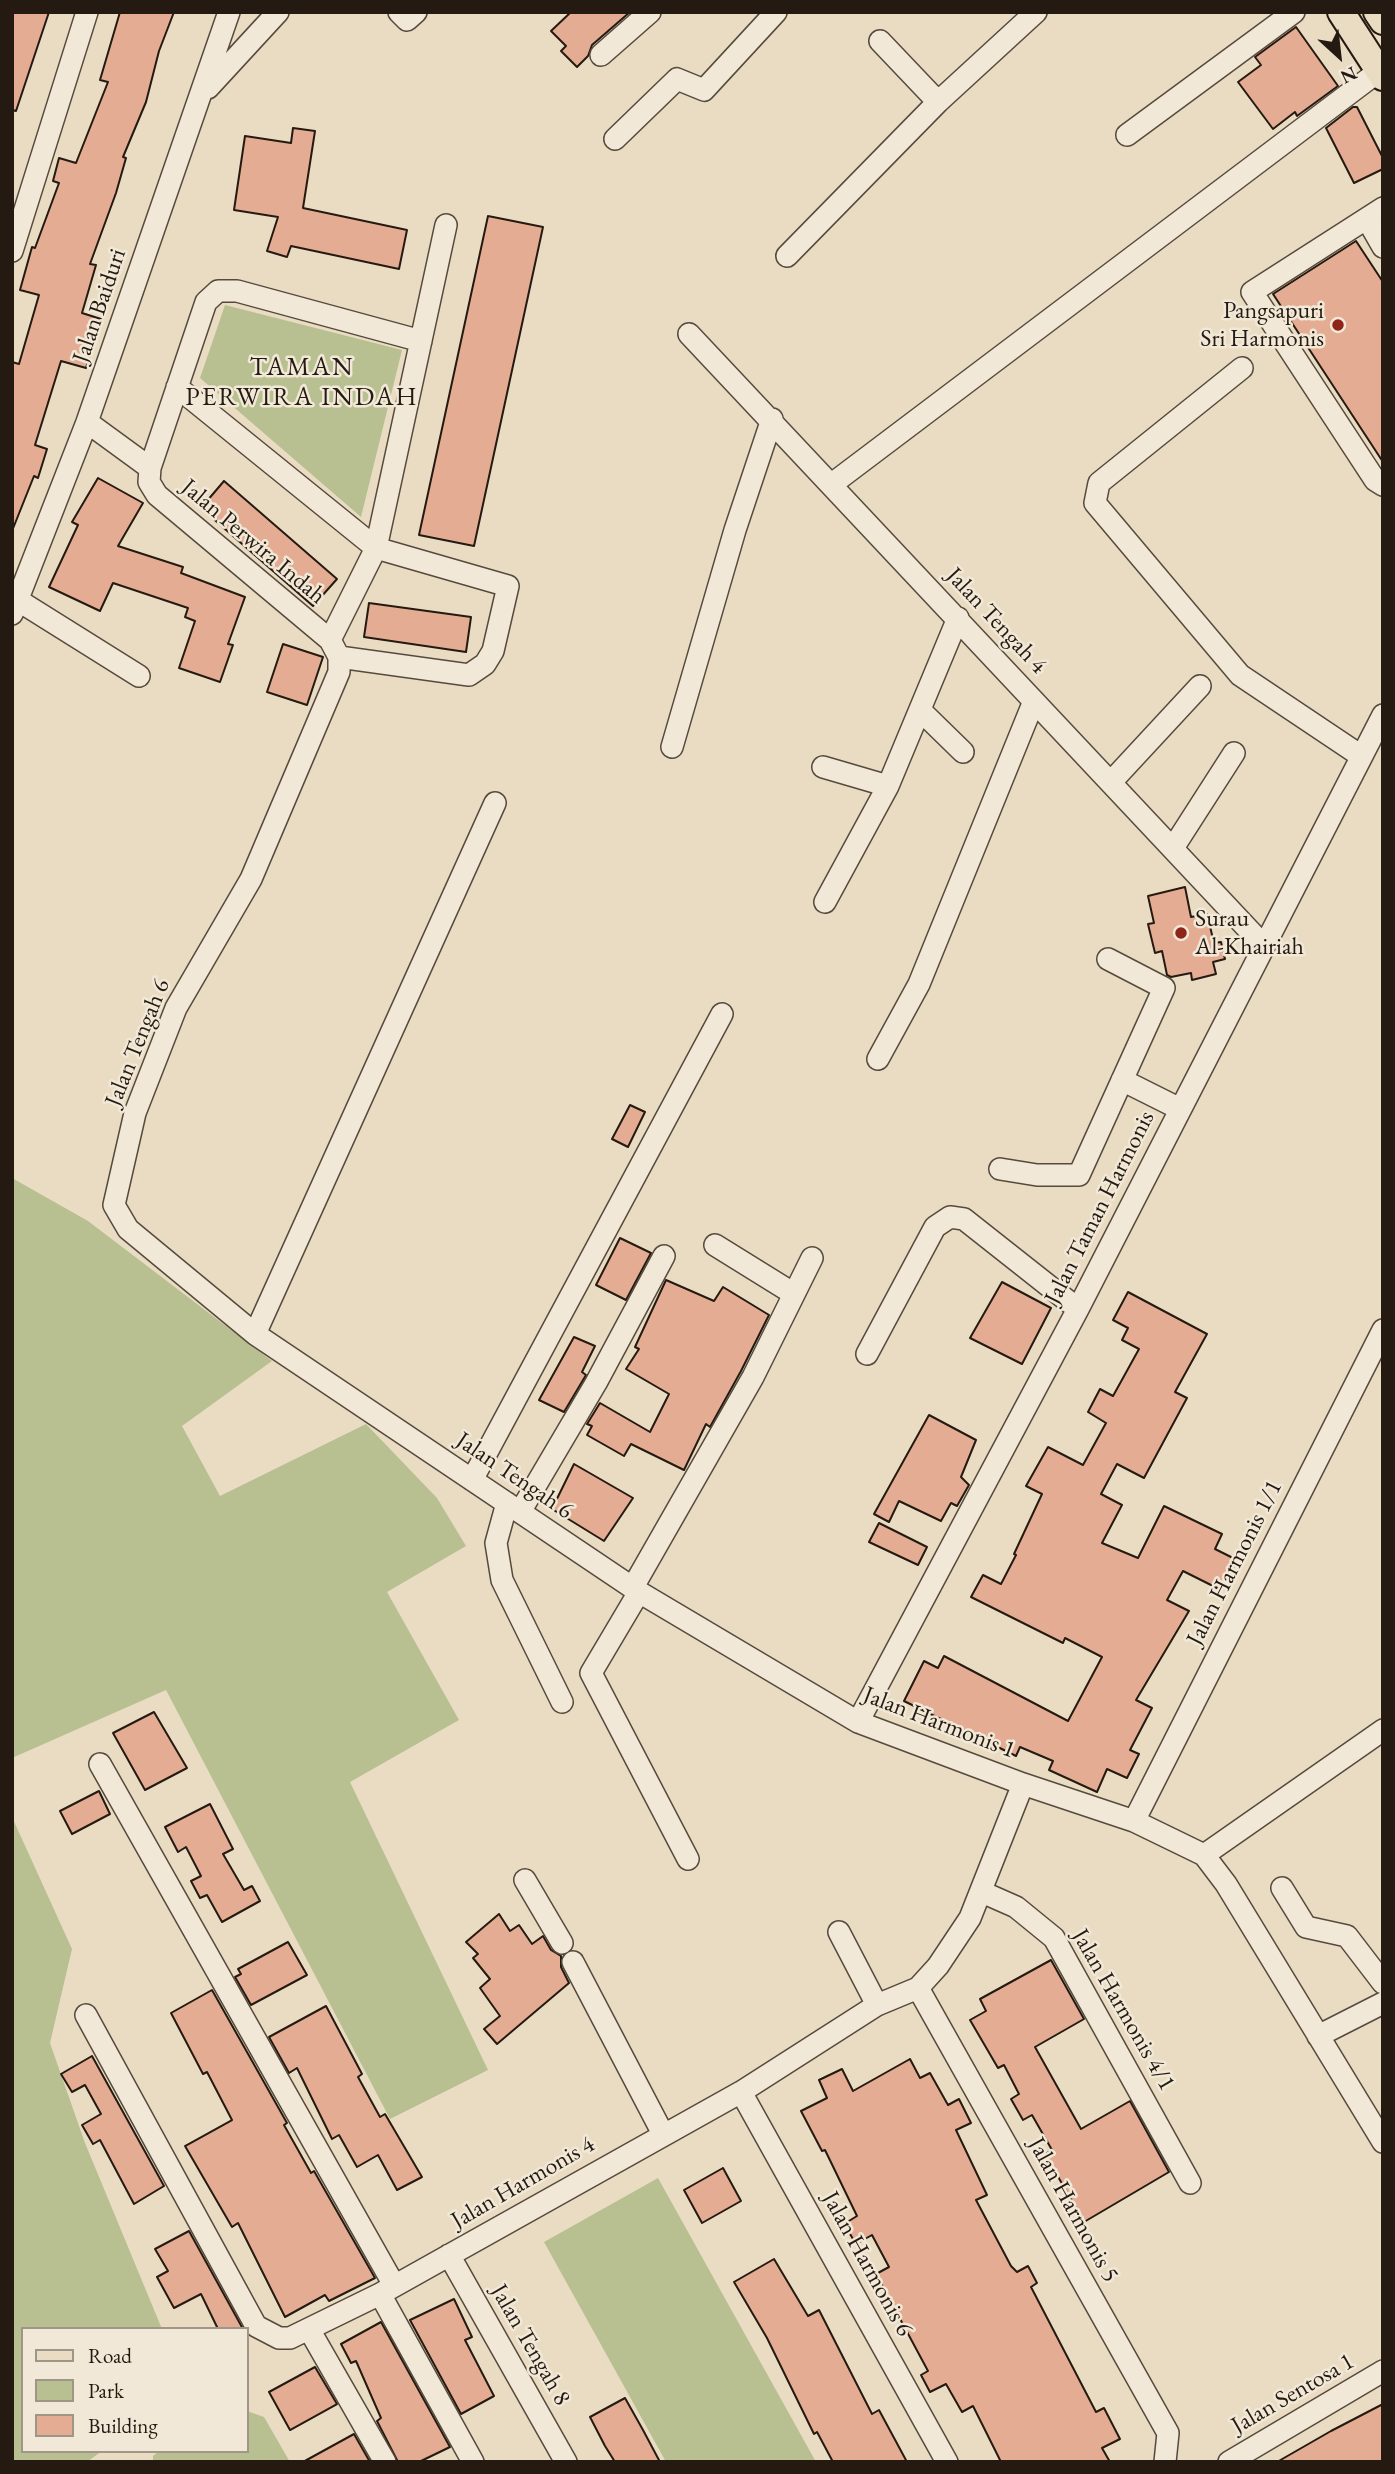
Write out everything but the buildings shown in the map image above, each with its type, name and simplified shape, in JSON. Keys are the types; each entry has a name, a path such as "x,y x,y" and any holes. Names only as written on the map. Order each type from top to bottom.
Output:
{"main road":[{"path":"1341,12 1381,74"},
{"path":"1377,12 1383,21"}],"street":[{"path":"14,238 87,12"},
{"name":"Jalan Baiduri","path":"14,606 87,422 229,12"},
{"path":"202,95 278,12"},
{"path":"398,12 407,20 416,12"},
{"path":"601,55 650,12"},
{"path":"615,139 677,79 704,90 776,12"},
{"path":"787,256 938,102 1036,12"},
{"path":"1127,135 1294,12"},
{"path":"880,41 938,102"},
{"path":"832,484 1381,74"},
{"path":"1383,247 1375,214 1252,292 1375,480 1383,485"},
{"name":"Jalan Tengah 6","path":"446,225 376,548 335,648 339,673 250,879 176,1008 135,1113 114,1205 128,1229 255,1334 636,1589"},
{"name":"Jalan Perwira Indah","path":"335,648 158,495 149,482 150,468 206,302 218,290 236,291 421,341"},
{"name":"Jalan Tengah 4","path":"689,334 772,419 1264,946"},
{"path":"1242,368 1099,483 1095,503 1240,675 1361,756"},
{"path":"177,387 376,548 508,586 493,651 485,664 469,675 335,648"},
{"path":"672,747 735,530 772,419"},
{"path":"87,422 150,468"},
{"path":"14,606 139,676"},
{"path":"825,902 888,786 958,618"},
{"path":"1111,782 1200,686"},
{"path":"878,1059 919,984 1034,701"},
{"path":"920,710 963,752"},
{"name":"Jalan Taman Harmonis","path":"858,1722 1078,1309 1383,715"},
{"path":"1173,848 1234,753"},
{"path":"823,767 888,786"},
{"path":"255,1334 495,803"},
{"path":"1000,1170 1037,1175 1079,1175 1164,988 1108,959"},
{"path":"472,1479 722,1014"},
{"path":"1122,1080 1180,1109"},
{"path":"867,1354 935,1227 950,1217 964,1219 1078,1309"},
{"path":"715,1245 794,1294"},
{"path":"562,1702 502,1580 496,1543 514,1507 596,1383 664,1256"},
{"path":"688,1859 592,1673 753,1377 813,1258"},
{"name":"Jalan Harmonis 1/1","path":"1134,1821 1383,1329"},
{"name":"Jalan Harmonis 1","path":"636,1589 858,1722 1023,1784 1134,1821 1204,1855 1226,1884 1381,2136"},
{"path":"1204,1855 1383,1730"},
{"path":"100,1764 387,2290 473,2462"},
{"name":"Jalan Harmonis 4","path":"86,2015 257,2326 279,2338 290,2338 310,2331 387,2290 741,2092 877,2006 918,1988 956,1942 982,1892 1023,1784"},
{"path":"525,1880 562,1943"},
{"path":"1282,1888 1306,1927 1347,1936 1383,1983"},
{"name":"Jalan Harmonis 4/1","path":"982,1892 1016,1907 1054,1938 1190,2183"},
{"path":"839,1932 877,2006"},
{"path":"573,1962 663,2134"},
{"name":"Jalan Harmonis 5","path":"918,1988 1168,2433 1166,2462"},
{"path":"1318,2036 1383,2003"},
{"name":"Jalan Harmonis 6","path":"741,2092 947,2462"},
{"name":"Jalan Tengah 8","path":"449,2255 566,2462"},
{"path":"310,2331 385,2462"},
{"name":"Jalan Sentosa 1","path":"1230,2462 1383,2371"}],"green space":[{"path":"225,305 402,350 361,517 200,378"},
{"path":"12,1178 88,1221 272,1361 182,1426 220,1496 366,1424 437,1498 466,1546 387,1592 459,1720 350,1782 488,2070 390,2119 166,1690 12,1758"},
{"path":"12,1817 72,1949 50,2043 85,2143 161,2327 21,2327 21,2453 99,2453 87,2462 12,2462"},
{"path":"658,2178 816,2462 666,2462 544,2242"},
{"path":"248,2411 264,2417 290,2462 153,2462 153,2456 157,2453 248,2453"}],"place":[{"name":"Pangsapuri Sri Harmonis","path":"1338,325"},
{"name":"Surau Al-Khairiah","path":"1181,933"}],"district":[{"name":"TAMAN PERWIRA INDAH","path":"302,383"}]}
